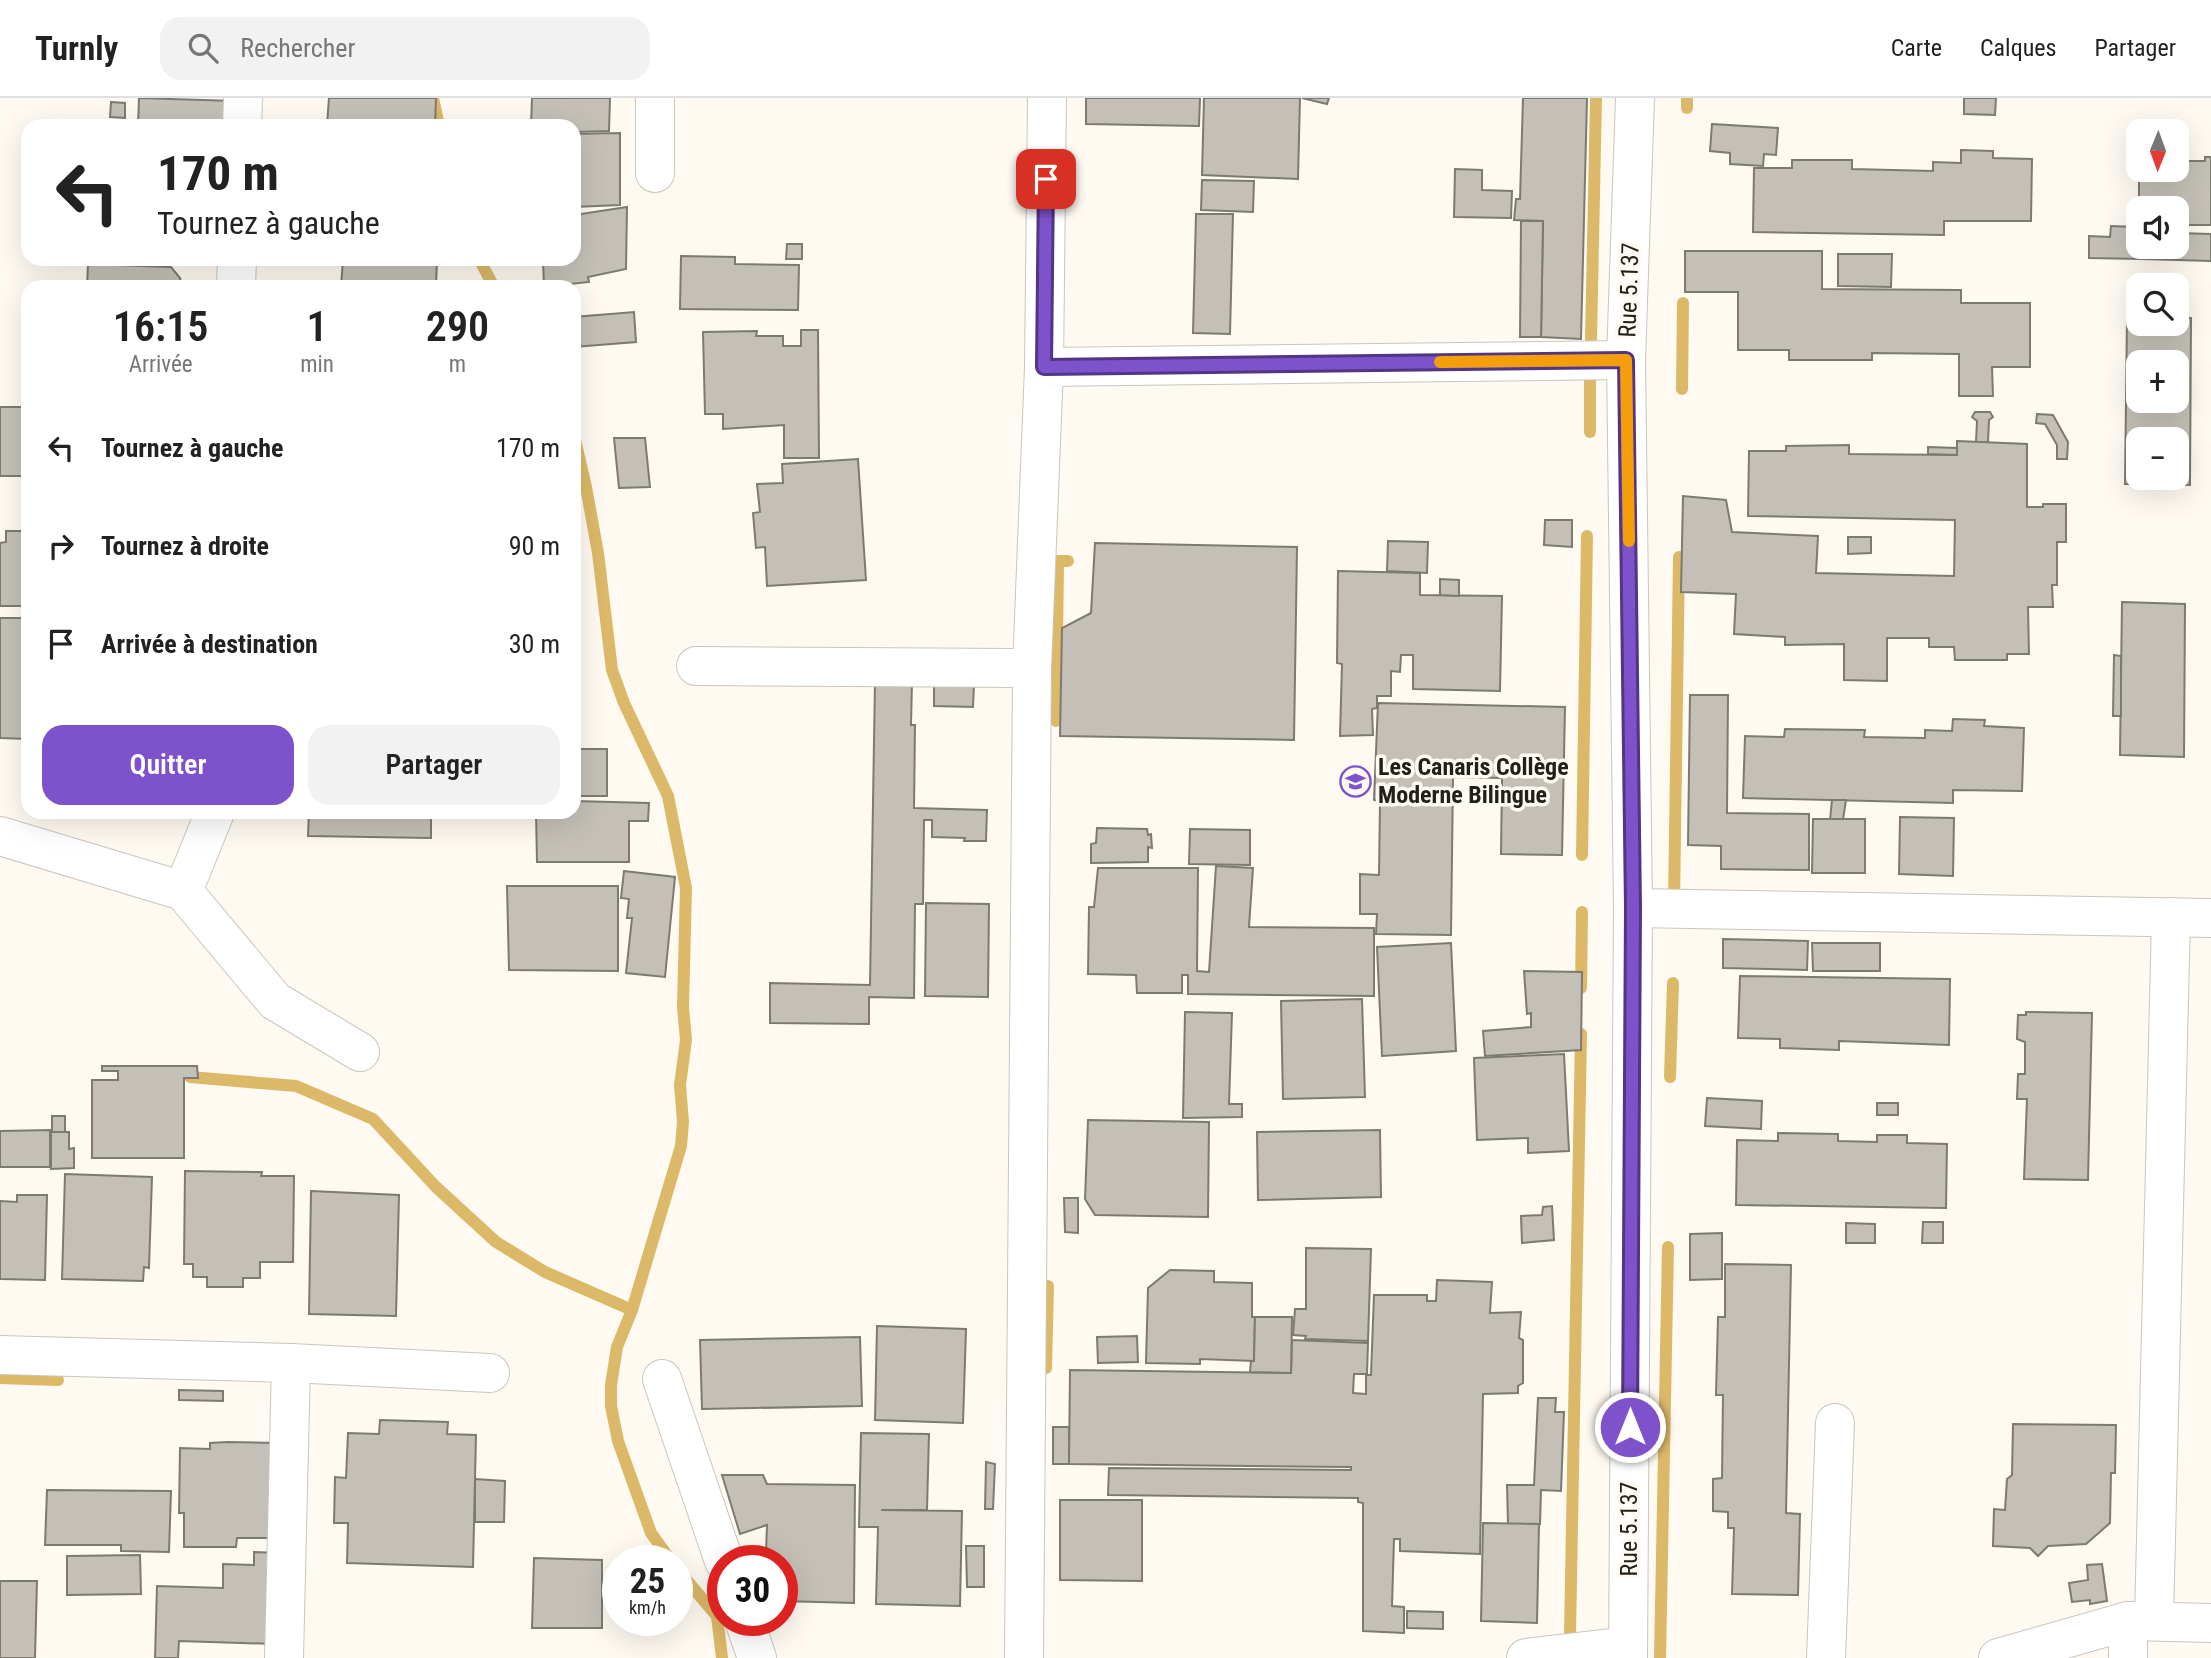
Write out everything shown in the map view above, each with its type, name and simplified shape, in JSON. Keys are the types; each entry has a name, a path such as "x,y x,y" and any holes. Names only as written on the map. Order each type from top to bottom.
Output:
{"street":[{"path":"242,119 243,98"},
{"path":"655,98 655,173"},
{"path":"1024,1658 1032,668 1044,367 1047,98"},
{"name":"Rue 5.137","path":"1628,1652 1633,908 1626,360 1635,98"},
{"path":"1044,367 1626,360"},
{"path":"696,666 1032,668"},
{"path":"183,891 212,819"},
{"path":"0,836 183,891 275,1001 360,1052"},
{"path":"1633,908 2211,918"},
{"path":"2128,1658 2141,1621 2171,917"},
{"path":"0,1354 291,1363 490,1373"},
{"path":"284,1658 291,1363"},
{"path":"662,1379 719,1545"},
{"path":"1826,1658 1835,1423"},
{"path":"1998,1658 2141,1621 2208,1619"},
{"path":"749,1636 757,1658"},
{"path":"1526,1658 1628,1652"}],"building":[{"path":"139,98 234,101 233,119 138,119"},
{"path":"329,98 436,98 435,119 327,119"},
{"path":"532,98 610,98 609,131 581,132 581,119 531,119"},
{"path":"1086,98 1200,98 1199,126 1086,124"},
{"path":"1204,98 1300,98 1298,179 1202,175"},
{"path":"1302,98 1329,98 1327,104"},
{"path":"1523,98 1587,98 1581,339 1541,337 1543,221 1514,220 1516,199 1520,199"},
{"path":"1964,98 1996,98 1995,115 1964,114"},
{"path":"111,102 125,103 125,118 110,117"},
{"path":"1712,124 1778,128 1776,155 1764,154 1763,166 1730,164 1730,153 1710,151"},
{"path":"620,133 620,205 581,207 581,134"},
{"path":"1961,150 1993,151 1993,158 2032,159 2031,221 1944,221 1944,235 1753,232 1754,168 1792,168 1792,160 1852,160 1852,169 1933,171 1933,162 1961,163"},
{"path":"2205,157 2211,157 2211,225 2189,225 2189,196 2139,196 2139,182 2189,182 2189,161 2205,161"},
{"path":"1455,169 1482,170 1482,190 1512,191 1511,218 1454,217"},
{"path":"1202,180 1254,181 1253,212 1201,210"},
{"path":"627,207 626,269 588,277 589,282 544,280 543,266 581,266 581,214"},
{"path":"1196,214 1233,214 1230,334 1193,333"},
{"path":"1521,221 1543,221 1541,337 1520,337"},
{"path":"2111,226 2126,227 2126,259 2089,258 2089,236 2110,237"},
{"path":"2189,233 2211,234 2211,261 2143,259 2189,259"},
{"path":"787,244 802,244 802,259 786,259"},
{"path":"1685,251 1822,251 1822,289 1961,290 1961,303 2030,303 2030,367 1992,367 1993,396 1959,396 1959,354 1872,353 1872,360 1789,360 1789,350 1738,350 1738,292 1685,292"},
{"path":"1838,254 1892,254 1891,287 1838,286"},
{"path":"681,256 735,257 735,264 799,265 798,310 680,309"},
{"path":"88,266 143,266 171,267 180,280 87,280"},
{"path":"342,266 437,266 436,280 342,280"},
{"path":"634,312 636,342 581,346 581,316"},
{"path":"2191,318 2190,485 2189,427 2126,427 2125,484 2126,400 2126,413 2189,413 2189,350 2127,350 2127,336 2189,336"},
{"path":"801,330 818,330 819,458 784,458 784,425 723,429 723,414 705,414 703,332 757,331 756,336 783,336 783,346 801,346"},
{"path":"0,407 21,407 21,476 0,476"},
{"path":"1975,412 1990,412 1993,417 1989,420 1988,442 1976,442 1977,421 1972,417"},
{"path":"2037,414 2053,415 2068,442 2067,459 2057,459 2057,445 2045,424 2036,423"},
{"path":"614,438 645,438 650,487 619,488"},
{"path":"1957,441 2027,444 2027,507 2066,504 2066,542 2057,542 2057,585 2052,585 2053,607 2028,607 2029,654 2007,654 2007,660 1955,660 1954,647 1929,647 1929,638 1887,638 1887,681 1844,680 1844,644 1785,645 1785,637 1734,634 1736,594 1681,592 1683,496 1726,500 1732,532 1818,536 1816,573 1954,576 1955,520 1748,516 1749,451 1786,451 1786,446 1849,445 1849,454 1957,455"},
{"path":"1928,447 1957,448 1957,455 1928,454"},
{"path":"858,459 866,580 767,586 765,547 756,548 753,513 760,512 757,484 783,483 782,464"},
{"path":"1545,520 1572,520 1572,547 1544,545"},
{"path":"6,531 21,531 21,606 0,606 0,543 6,542"},
{"path":"1848,537 1871,537 1871,553 1848,554"},
{"path":"1388,541 1428,542 1427,573 1387,571"},
{"path":"1095,543 1297,547 1294,740 1060,736 1062,628 1091,613"},
{"path":"1338,571 1420,573 1420,595 1502,596 1500,691 1413,689 1413,655 1401,655 1400,672 1391,671 1391,696 1377,696 1377,708 1372,709 1373,735 1340,736 1342,664 1337,663"},
{"path":"1440,579 1459,580 1459,596 1440,595"},
{"path":"2122,602 2185,604 2184,757 2120,755"},
{"path":"0,618 21,618 21,739 0,738"},
{"path":"2114,655 2121,656 2121,716 2113,716"},
{"path":"875,681 912,682 911,725 915,725 914,808 987,810 986,841 932,837 932,820 924,820 923,904 915,904 914,998 869,997 869,1024 770,1023 770,983 870,985"},
{"path":"934,682 974,684 973,707 934,706"},
{"path":"1690,695 1728,695 1727,813 1809,814 1809,870 1721,869 1721,846 1688,845"},
{"path":"1378,703 1565,707 1562,855 1501,854 1502,778 1453,777 1451,935 1376,934 1377,914 1360,914 1360,874 1379,875 1380,801 1374,800"},
{"path":"1953,719 1985,720 1984,726 2024,728 2022,791 1953,790 1953,803 1743,798 1745,736 1784,737 1785,729 1865,730 1864,737 1925,738 1925,730 1952,731"},
{"path":"581,749 607,749 607,796 581,796"},
{"path":"1832,800 1846,800 1843,820 1830,820"},
{"path":"581,801 649,803 648,821 629,821 629,862 537,862 536,819 581,819"},
{"path":"1900,817 1954,818 1953,876 1899,874"},
{"path":"309,819 431,819 431,838 308,836"},
{"path":"1813,819 1865,819 1865,873 1812,873"},
{"path":"1097,828 1147,829 1148,835 1151,834 1152,848 1148,847 1148,862 1091,863 1091,844 1096,843"},
{"path":"1190,829 1250,830 1250,865 1189,864"},
{"path":"1216,866 1253,868 1249,927 1374,928 1374,996 1188,994 1188,975 1182,975 1182,993 1137,993 1136,975 1088,974 1089,907 1094,907 1098,868 1198,868 1197,971 1209,972"},
{"path":"624,871 675,877 665,977 626,973 632,918 627,918 629,899 621,898"},
{"path":"507,886 618,886 618,971 509,970"},
{"path":"926,903 989,904 988,997 925,996"},
{"path":"1723,939 1808,941 1807,970 1723,968"},
{"path":"1451,943 1456,1051 1382,1056 1377,947"},
{"path":"1812,943 1880,943 1880,971 1813,971"},
{"path":"1524,971 1582,972 1581,1050 1485,1056 1483,1031 1531,1027 1531,1013 1527,1014"},
{"path":"1740,976 1950,979 1949,1045 1839,1041 1839,1050 1780,1048 1780,1039 1738,1038"},
{"path":"1362,999 1365,1097 1283,1099 1281,1001"},
{"path":"1185,1012 1232,1013 1229,1104 1242,1104 1242,1117 1183,1118"},
{"path":"2026,1012 2092,1013 2088,1180 2024,1179 2027,1099 2017,1099 2018,1074 2025,1074 2025,1042 2017,1039 2018,1015 2026,1015"},
{"path":"1564,1054 1569,1151 1528,1153 1528,1138 1477,1140 1474,1058"},
{"path":"102,1066 197,1066 198,1078 184,1078 184,1158 92,1158 92,1080 118,1080 118,1071 102,1071"},
{"path":"1707,1098 1762,1101 1761,1129 1705,1126"},
{"path":"1877,1103 1898,1103 1898,1115 1877,1115"},
{"path":"52,1116 65,1116 65,1132 52,1132"},
{"path":"1088,1120 1209,1122 1208,1217 1095,1215 1085,1199"},
{"path":"50,1130 50,1167 0,1167 0,1131"},
{"path":"1380,1130 1381,1197 1258,1200 1257,1132"},
{"path":"51,1132 69,1132 69,1149 74,1148 74,1168 51,1169"},
{"path":"1778,1133 1838,1134 1838,1141 1877,1142 1877,1135 1907,1135 1907,1143 1947,1144 1946,1208 1736,1205 1737,1140 1778,1141"},
{"path":"185,1171 262,1172 261,1176 294,1176 293,1262 260,1262 260,1278 243,1278 243,1287 207,1287 207,1277 193,1277 193,1264 184,1264"},
{"path":"65,1174 152,1177 149,1268 144,1267 143,1281 62,1279"},
{"path":"311,1191 399,1195 396,1316 309,1314"},
{"path":"17,1195 47,1195 45,1280 0,1279 0,1201 17,1202"},
{"path":"1064,1198 1078,1198 1078,1233 1065,1232"},
{"path":"1552,1206 1554,1240 1522,1243 1521,1216 1542,1215 1543,1207"},
{"path":"1923,1222 1943,1222 1943,1243 1922,1243"},
{"path":"1846,1223 1875,1224 1875,1243 1846,1243"},
{"path":"1722,1233 1722,1279 1690,1280 1690,1234"},
{"path":"1306,1248 1371,1249 1368,1341 1305,1339 1306,1336 1293,1335 1295,1309 1306,1309"},
{"path":"1725,1264 1791,1265 1786,1513 1800,1514 1798,1595 1732,1594 1734,1528 1728,1528 1728,1512 1713,1511 1713,1479 1722,1478 1723,1395 1716,1395 1718,1317 1725,1317"},
{"path":"1170,1270 1214,1271 1214,1282 1252,1283 1252,1317 1255,1317 1254,1361 1200,1359 1200,1364 1146,1363 1148,1288"},
{"path":"1437,1280 1492,1282 1490,1313 1521,1312 1519,1338 1523,1340 1523,1383 1518,1386 1518,1393 1483,1394 1480,1554 1400,1551 1400,1539 1394,1539 1392,1606 1404,1607 1404,1633 1363,1631 1363,1503 1358,1502 1358,1498 1108,1495 1109,1468 1351,1470 1351,1467 1069,1464 1070,1370 1291,1373 1292,1340 1368,1343 1367,1374 1354,1374 1353,1393 1366,1394 1366,1375 1371,1375 1374,1295 1427,1295 1427,1301 1436,1301"},
{"path":"1255,1317 1292,1317 1291,1373 1250,1372 1251,1361 1254,1361"},
{"path":"877,1326 966,1329 963,1423 875,1420"},
{"path":"1137,1336 1138,1362 1098,1363 1097,1337"},
{"path":"860,1337 862,1406 702,1409 700,1340"},
{"path":"179,1390 223,1391 223,1401 179,1400"},
{"path":"1538,1398 1556,1398 1555,1412 1564,1412 1561,1491 1541,1490 1540,1524 1508,1524 1507,1485 1534,1485"},
{"path":"380,1420 448,1422 447,1434 476,1435 473,1567 347,1563 348,1523 334,1523 335,1477 346,1478 348,1433 379,1434"},
{"path":"2013,1424 2116,1425 2110,1523 2086,1544 2048,1546 2038,1556 2030,1548 1993,1546 1994,1509 2005,1510 2007,1479 2012,1475"},
{"path":"1053,1427 1069,1427 1069,1464 1053,1464"},
{"path":"861,1433 929,1434 927,1510 881,1510 962,1511 960,1606 876,1604 878,1527 859,1527"},
{"path":"210,1443 277,1443 274,1538 237,1538 236,1547 184,1547 184,1513 179,1513 180,1448 210,1449"},
{"path":"986,1462 995,1464 993,1509 985,1509"},
{"path":"722,1475 763,1475 767,1484 855,1485 854,1603 798,1601 798,1545 766,1545 767,1525 740,1534"},
{"path":"475,1479 505,1481 504,1522 475,1522"},
{"path":"47,1490 171,1491 169,1552 121,1551 121,1545 45,1545"},
{"path":"1060,1500 1142,1500 1142,1581 1060,1580"},
{"path":"1483,1523 1539,1524 1537,1623 1481,1621"},
{"path":"966,1546 984,1546 984,1587 967,1587"},
{"path":"254,1552 279,1553 276,1644 179,1641 178,1658 155,1658 157,1586 223,1588 223,1564 254,1565"},
{"path":"140,1555 141,1594 67,1595 67,1556"},
{"path":"534,1558 602,1560 602,1628 532,1628"},
{"path":"2102,1564 2107,1601 2090,1604 2090,1600 2072,1602 2069,1583 2088,1580 2087,1565"},
{"path":"0,1581 37,1581 35,1658 0,1658"},
{"path":"1407,1611 1443,1612 1443,1629 1407,1628"}],"waterway":[{"path":"433,98 438,119"},
{"path":"1591,339 1596,98"},
{"path":"1687,98 1687,108"},
{"path":"483,266 490,280"},
{"path":"1682,389 1683,303"},
{"path":"1590,368 1590,432"},
{"path":"581,465 598,553 612,670 624,703 668,796 686,888 683,1007 686,1040 680,1085 683,1122 681,1146 632,1310 617,1347 611,1385 611,1406 618,1441 651,1533 660,1545"},
{"path":"1582,855 1587,536"},
{"path":"1674,904 1679,557"},
{"path":"1056,721 1058,561 1068,561"},
{"path":"1581,988 1582,912"},
{"path":"1670,1077 1673,983"},
{"path":"1570,1635 1581,1034"},
{"path":"190,1077 296,1086 373,1119 436,1187 496,1242 545,1272 632,1310"},
{"path":"1660,1658 1668,1247"},
{"path":"1046,1368 1048,1286"},
{"path":"0,1378 58,1380"},
{"path":"693,1588 717,1616 722,1658"}],"slow traffic":[{"path":"1440,362 1626,360 1629,541"}],"place":[{"name":"Les Canaris Collège Moderne Bilingue","path":"1355,781"}],"route":[{"path":"1046,179 1044,367 1626,360 1633,908 1630,1427"}]}
